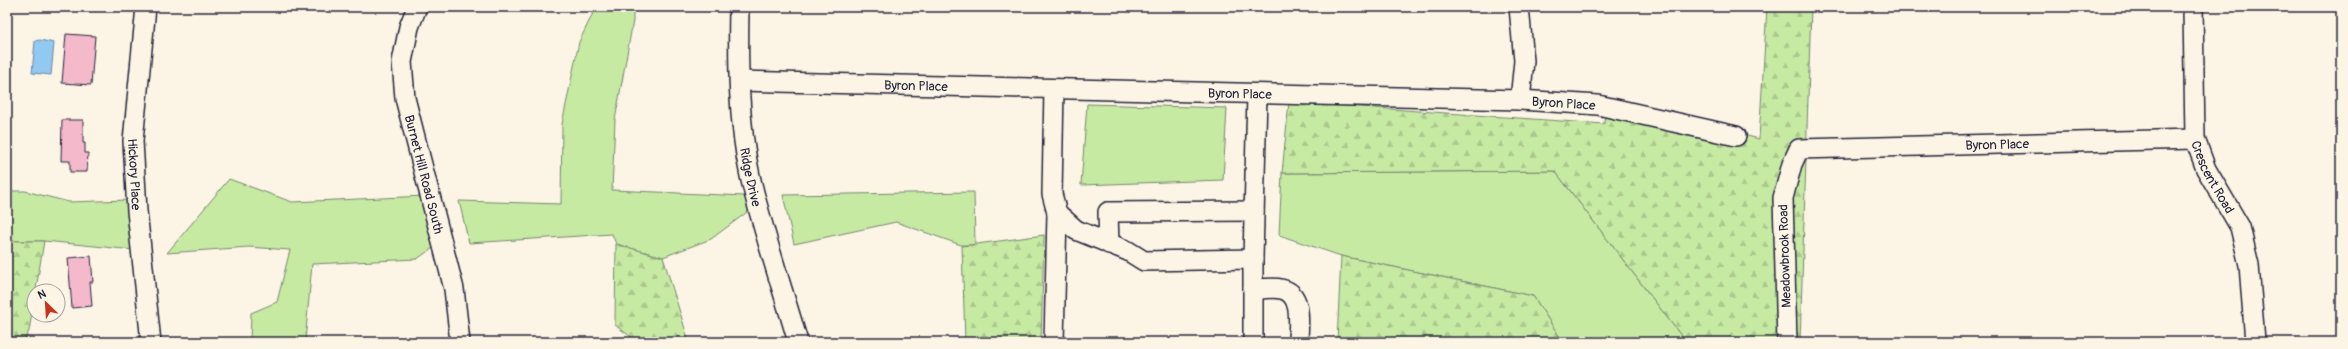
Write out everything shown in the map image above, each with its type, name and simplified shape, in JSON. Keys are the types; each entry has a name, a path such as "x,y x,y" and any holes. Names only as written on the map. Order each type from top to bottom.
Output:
{"street":[{"name":"Hickory Place","path":"146,7 133,142 137,211 151,342"},
{"name":"Burnet Hill Road South","path":"417,7 409,28 402,62 405,98 454,289 460,342"},
{"name":"Ridge Drive","path":"739,7 740,81 743,131 750,176 798,342"},
{"path":"1519,7 1524,61 1520,100"},
{"name":"Crescent Road","path":"2193,7 2195,139 2206,169 2240,227 2249,265 2255,342"},
{"name":"Byron Place","path":"740,81 1520,100 1598,105 1736,136"},
{"path":"1054,89 1052,194 1057,214 1054,342"},
{"path":"1253,342 1253,259 1257,94"},
{"name":"Byron Place","path":"1799,149 2195,139"},
{"name":"Meadowbrook Road","path":"1787,342 1783,198 1792,164 1799,149"},
{"path":"1109,244 1108,212 1254,211"},
{"path":"1057,214 1076,230 1128,251 1144,262 1253,259"},
{"path":"1253,290 1282,289 1293,297 1298,306 1298,342"}],"green space":[{"path":"596,7 633,7 633,21 615,120 612,190 745,196 754,207 711,239 663,257 616,244 612,234 469,243 459,201 561,204 562,124 579,42"},
{"path":"1767,7 1811,7 1800,342 1686,342 1555,171 1282,173 1289,102 1604,124 1606,99 1759,139"},
{"path":"1087,104 1227,108 1223,180 1081,185"},
{"path":"1555,171 1686,342 1563,342 1533,296 1341,256 1279,235 1282,173"},
{"path":"229,179 292,202 426,196 437,245 417,259 312,264 305,342 250,342 251,313 277,302 290,250 249,247 167,253"},
{"path":"7,191 25,191 69,202 129,200 134,250 44,241 7,241"},
{"path":"974,192 975,245 961,245 896,222 794,244 783,195"},
{"path":"1044,235 1041,342 965,342 962,246"},
{"path":"7,241 44,241 37,283 26,283 26,323 30,323 29,331 24,342 7,342"},
{"path":"616,244 663,257 689,342 638,342 615,325"},
{"path":"1341,256 1533,296 1563,342 1337,342"}],"water":[{"path":"40,40 54,43 51,75 32,73 35,41"}],"building":[{"path":"66,34 95,36 91,85 62,83"},
{"path":"62,120 83,120 83,143 85,143 85,153 88,153 87,172 70,172 70,161 61,161"},
{"path":"91,256 93,282 90,282 92,306 72,308 68,258"}]}
